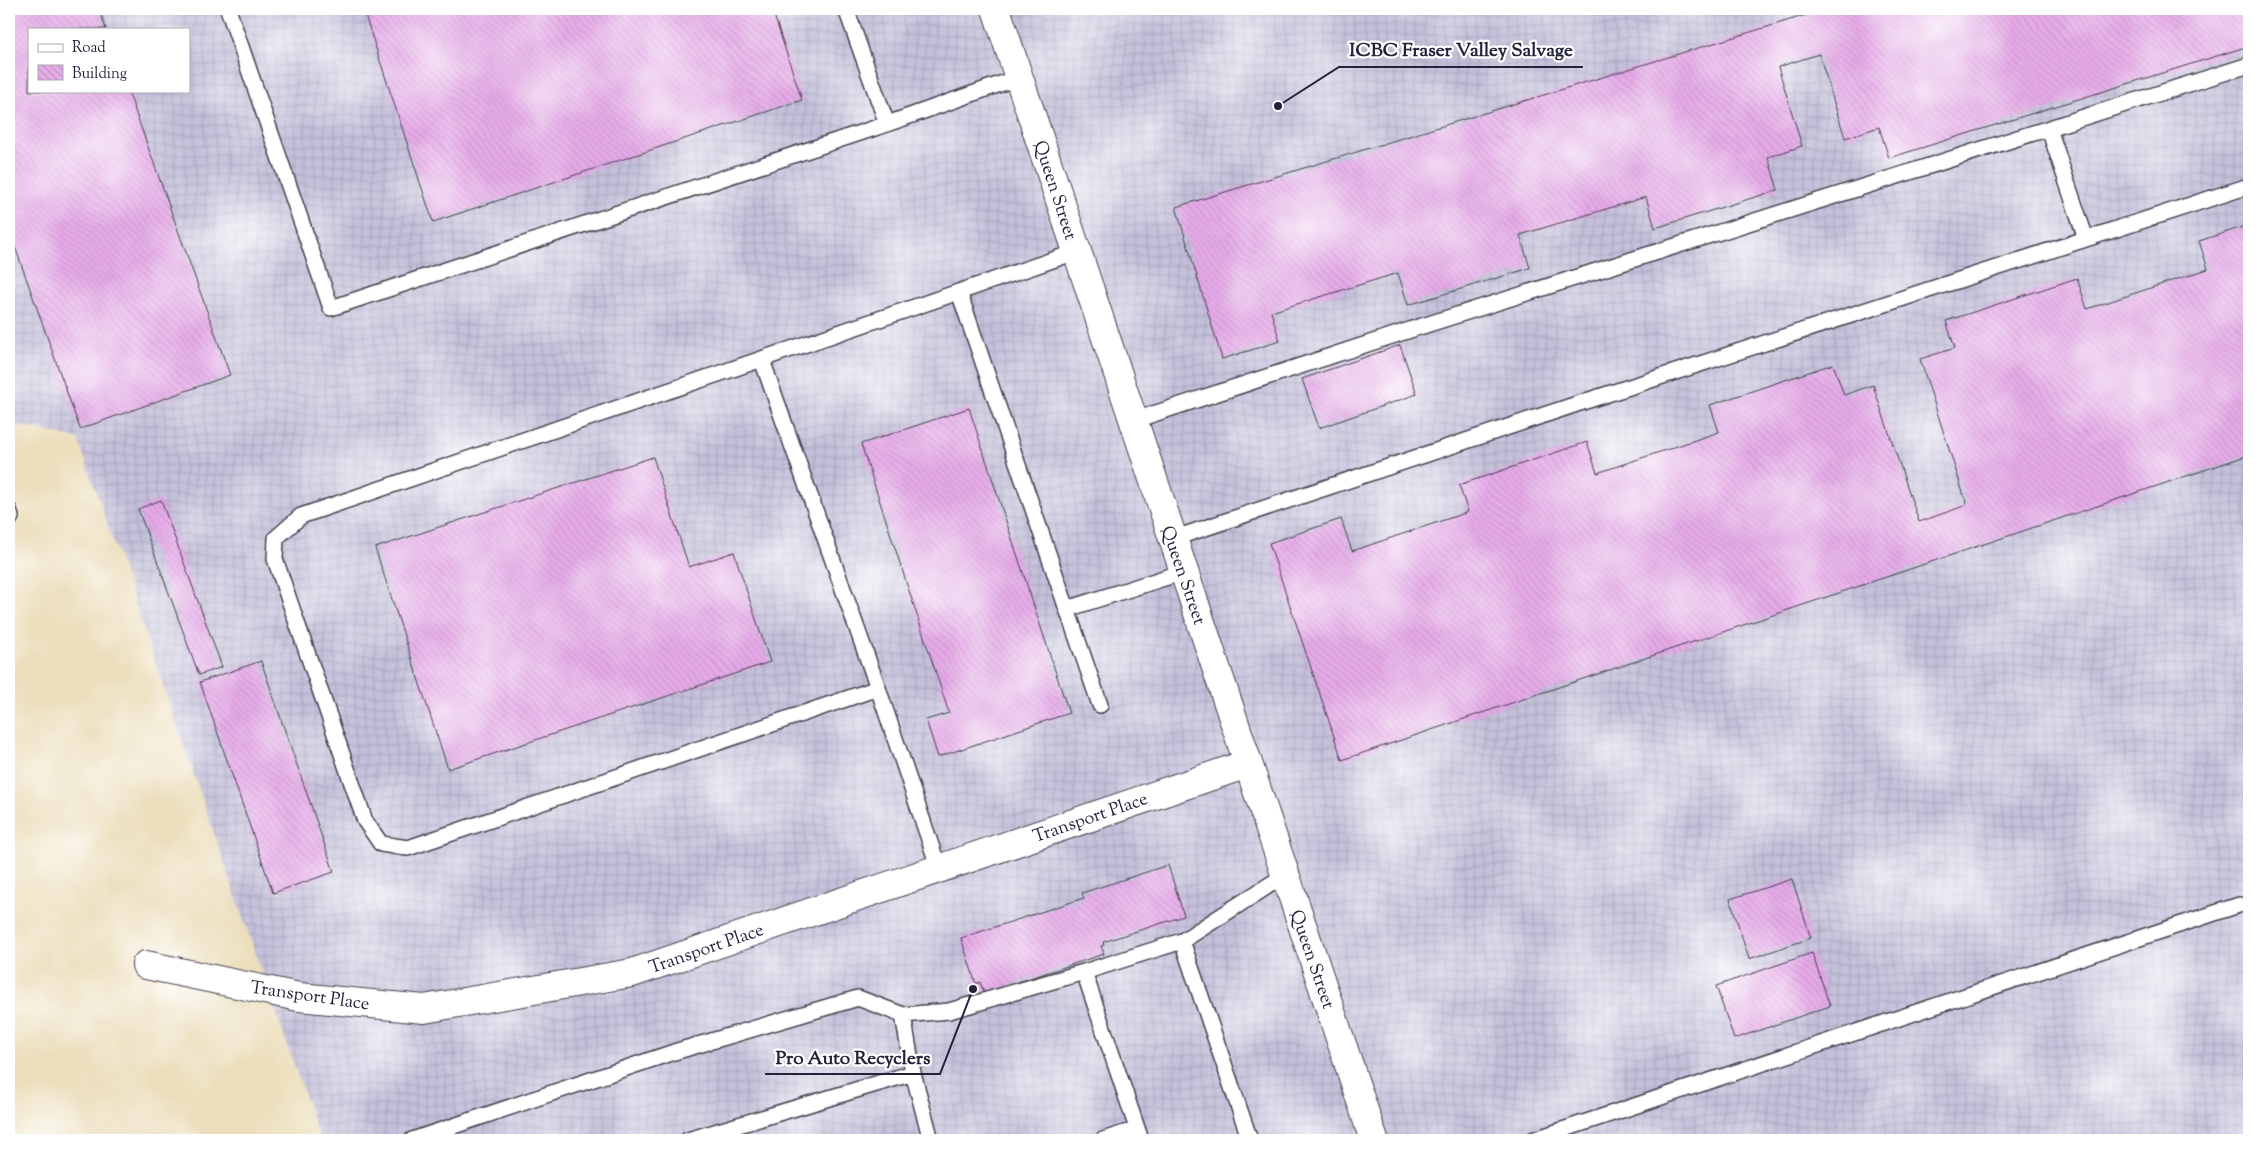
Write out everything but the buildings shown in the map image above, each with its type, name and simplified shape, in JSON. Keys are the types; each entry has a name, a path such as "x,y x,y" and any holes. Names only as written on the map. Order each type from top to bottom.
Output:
{"street":[{"name":"Queen Street","path":"996,9 1132,421 1374,1140"},
{"name":"Transport Place","path":"146,965 299,997 424,1009 632,973 1247,764"}],"lane":[{"path":"228,9 331,308 887,124 1020,77"},
{"path":"846,9 887,124"},
{"path":"1132,421 1416,328 2050,130 2249,65"},
{"path":"2050,130 2086,239"},
{"path":"1172,540 1602,396 2249,186"},
{"path":"878,688 408,848 381,844 365,821 275,559 276,538 300,516 1076,252"},
{"path":"959,292 1100,705"},
{"path":"762,360 878,688 939,869"},
{"path":"9,510 11,517 9,520"},
{"path":"1068,609 1183,572"},
{"path":"412,1140 674,1052 858,998 903,1015 949,1011 1084,972 1182,941 1285,875"},
{"path":"1532,1140 2239,905"},
{"path":"1182,941 1250,1140"},
{"path":"1084,972 1139,1135 1103,1140"},
{"path":"903,1015 913,1073 932,1140"},
{"path":"688,1140 913,1073"}],"shaded area":[{"path":"9,9 2249,9 2249,1140 320,1140 78,439 9,423"}],"place":[{"name":"ICBC Fraser Valley Salvage","path":"1278,106"},
{"name":"Pro Auto Recyclers","path":"973,989"}]}
